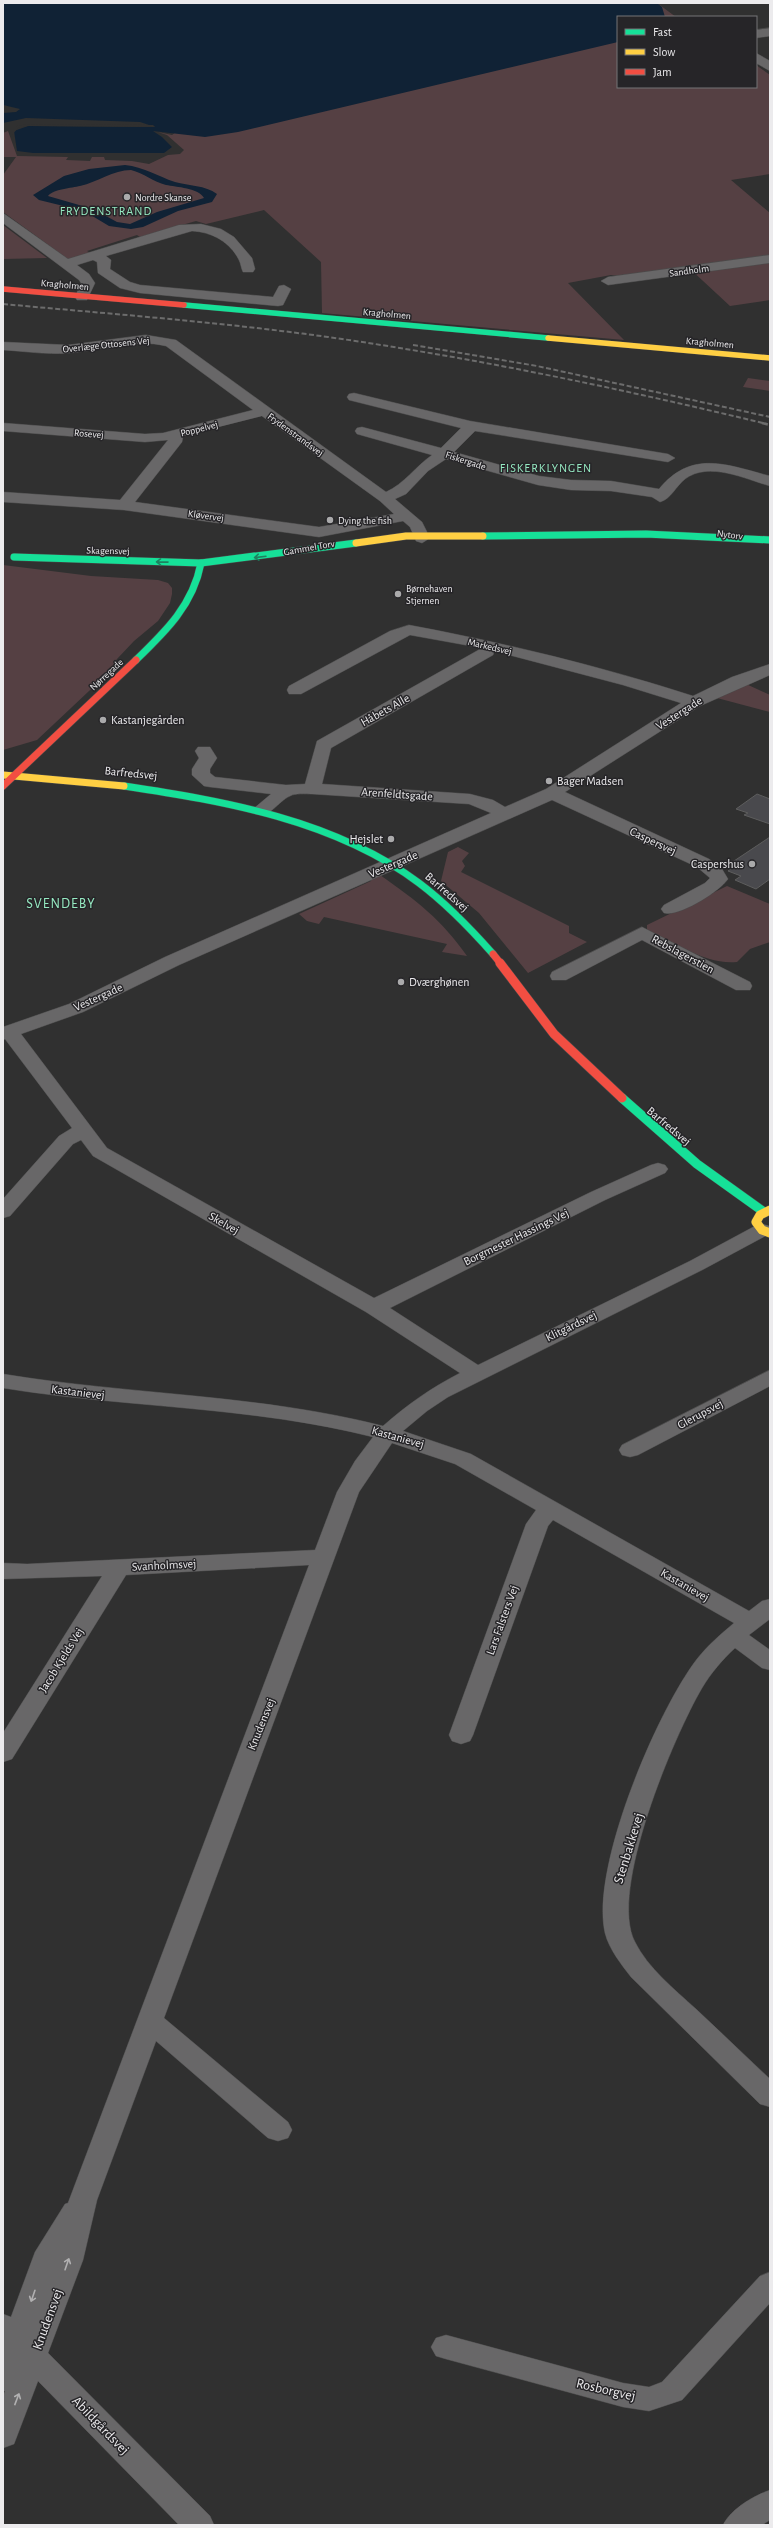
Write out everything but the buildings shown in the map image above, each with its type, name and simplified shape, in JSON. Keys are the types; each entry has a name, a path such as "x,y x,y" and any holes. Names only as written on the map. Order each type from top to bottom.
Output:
{"street":[{"path":"757,34 770,32"},
{"path":"757,58 770,67"},
{"path":"3,217 84,277 88,283 82,297"},
{"path":"66,264 184,228 196,227 212,230 228,238 244,257 248,269"},
{"path":"96,256 104,260 103,270 125,285 140,289 278,302 284,289"},
{"name":"Sandholm","path":"608,282 770,259"},
{"name":"Kragholmen","path":"3,289 770,358"},
{"name":"Overlæge Ottosens Vej","path":"3,346 65,349 144,339 161,340"},
{"name":"Frydenstrandsvej","path":"161,340 182,350 385,498 417,525 422,538"},
{"path":"354,397 401,411 473,425 668,458"},
{"name":"Poppelvej","path":"124,506 177,439 175,434 265,411"},
{"name":"Fiskergade","path":"401,411 362,431 445,453 487,467 538,480 571,485 611,486 661,495 685,472 716,468 770,481"},
{"path":"385,498 402,491 423,468 445,453 473,425"},
{"name":"Rosevej","path":"3,427 145,438 164,437 175,434"},
{"name":"Kløvervej","path":"3,498 124,506 209,515 304,532 319,532 407,516"},
{"name":"Gammel Torv","path":"280,563 422,538 500,535 642,534 689,537"},
{"name":"Gammel Torv","path":"201,563 281,554 406,536 422,538"},
{"name":"Nytorv","path":"689,537 770,540"},
{"name":"Nytorv","path":"689,537 770,550"},
{"name":"Skagensvej","path":"3,556 64,565 127,571"},
{"name":"Skagensvej","path":"14,558 201,563"},
{"name":"Nørregade","path":"3,786 175,623 189,605 204,572 201,563"},
{"path":"179,572 204,572"},
{"name":"Markedsvej","path":"295,690 396,634 409,630 495,646 629,681 694,702"},
{"name":"Håbets Alle","path":"312,789 323,745 486,652"},
{"name":"Vestergade","path":"6,1033 76,1008 172,961 552,793 694,702 738,681 770,669"},
{"name":"Arenfeldtsgade","path":"204,751 208,758 201,769 201,776 205,780 286,790 312,789 470,799 487,804 505,814"},
{"name":"Barfredsvej","path":"3,775 160,788 261,810 294,819 321,830 392,864 451,908 498,960 554,1034 627,1105 684,1155 767,1221"},
{"path":"261,810 286,790"},
{"name":"Caspersvej","path":"552,793 703,863 716,873 719,878 711,887 670,909"},
{"name":"Rebslagerstien","path":"559,976 642,933 742,986"},
{"name":"Skelvej","path":"6,1033 100,1152 374,1307 475,1373"},
{"path":"3,1212 66,1140 82,1131"},
{"name":"Borgmester Hassings Vej","path":"374,1307 598,1196 658,1169"},
{"name":"Klitgårdsvej","path":"387,1434 419,1406 475,1373 697,1265 767,1221"},
{"name":"Glerupsvej","path":"630,1450 770,1377"},
{"name":"Kastanievej","path":"3,1380 103,1395 246,1406 296,1414 387,1434 462,1459 550,1507 742,1629 770,1662"},
{"name":"Knudensvej","path":"3,2379 18,2340 69,2260 83,2200 348,1492 363,1466 387,1434"},
{"name":"Lars Falsters Vej","path":"461,1735 537,1524 550,1507"},
{"name":"Svanholmsvej","path":"3,1571 26,1572 119,1568 324,1557"},
{"name":"Jacob Kjelds Vej","path":"3,1753 119,1568"},
{"name":"Stenbakkevej","path":"770,1607 718,1649 704,1666 684,1697 664,1737 620,1864 614,1914 618,1934 650,1980 770,2096"},
{"path":"150,2021 278,2130"},
{"name":"Rosborgvej","path":"446,2347 623,2395 649,2399 672,2391 770,2284"},
{"name":"Knudensvej","path":"3,2435 18,2340"},
{"name":"Abildgårdsvej","path":"18,2340 199,2525"}],"shaded area":[{"path":"3,3 657,3 675,16 617,16 617,88 757,88 757,66 770,75 770,174 731,180 770,213 770,300 730,306 689,268 628,277 611,275 568,283 624,340 322,313 321,262 264,210 206,224 196,221 140,237 137,235 87,251 92,254 69,260 3,212 3,175 16,157 3,157 3,133 8,131 17,156 68,157 66,160 90,161 92,157 104,157 105,160 132,161 149,164 168,155 180,154 184,150 167,135 158,132 172,135 184,126 3,105"},
{"path":"3,225 47,258 3,259"},
{"path":"748,378 770,381 770,391 743,387"},
{"path":"3,565 91,576 158,580 168,583 172,588 172,594 170,603 158,621 134,641 117,659 106,675 37,740 3,750"},
{"path":"746,684 770,695 770,712 717,698"},
{"path":"458,847 469,853 462,861 465,866 461,872 569,926 569,933 587,942 528,973 479,913 441,881 448,852"},
{"path":"380,875 428,911 448,931 467,956 442,952 447,944 324,917 319,924 307,921 299,914 371,881 371,879"},
{"path":"727,886 770,904 770,942 750,949 737,962 713,960 690,952 647,930 647,925"}],"water":[{"path":"3,3 657,3 662,7 665,16 617,16 617,42 238,132 205,137 153,131 162,137 172,147 164,153 33,153 17,151 14,131 28,126 155,127 140,122 26,118 3,123 3,113 16,112 20,109 3,105"},
{"path":"125,165 132,166 175,182 197,186 217,194 212,202 178,211 143,227 131,229 109,226 84,211 39,200 33,195 64,176 89,169","holes":["131,170 136,171 161,184 192,190 204,198 157,212 130,224 117,222 93,209 48,196 58,190 87,184 118,172"]}],"pier":[{"path":"28,124 153,125 155,127 28,126 18,128 12,135 12,130 17,126"}],"railway":[{"path":"3,304 247,327 383,345 549,375 767,424"},
{"path":"413,345 537,366 770,417"},
{"path":"762,423 770,425"}],"traffic: fast":[{"path":"184,305 548,338"},
{"path":"483,536 646,534 770,540"},
{"path":"14,557 201,563 356,543"},
{"path":"136,660 178,617 193,593 198,579 201,563"},
{"path":"124,786 227,804 278,817 327,834 374,855 418,882 458,915 493,954"},
{"path":"622,1098 697,1164 764,1212"}],"traffic: slow":[{"path":"548,338 770,358"},
{"path":"356,543 406,536 483,536"},
{"path":"3,775 124,786"},
{"path":"770,1210 760,1215 756,1222 762,1230 770,1233"}],"traffic: jam":[{"path":"3,289 184,305"},
{"path":"3,786 136,660"},
{"path":"493,954 554,1034 622,1098"}],"place":[{"name":"Nordre Skanse","path":"127,197"},
{"name":"Dying the fish","path":"330,520"},
{"name":"Børnehaven Stjernen","path":"398,594"},
{"name":"Kastanjegården","path":"103,720"},
{"name":"Bager Madsen","path":"549,781"},
{"name":"Hejslet","path":"391,839"},
{"name":"Caspershus","path":"752,864"},
{"name":"Dværghønen","path":"401,982"}],"district":[{"name":"FRYDENSTRAND","path":"106,211"},
{"name":"FISKERKLYNGEN","path":"546,468"},
{"name":"SVENDEBY","path":"61,903"}]}
